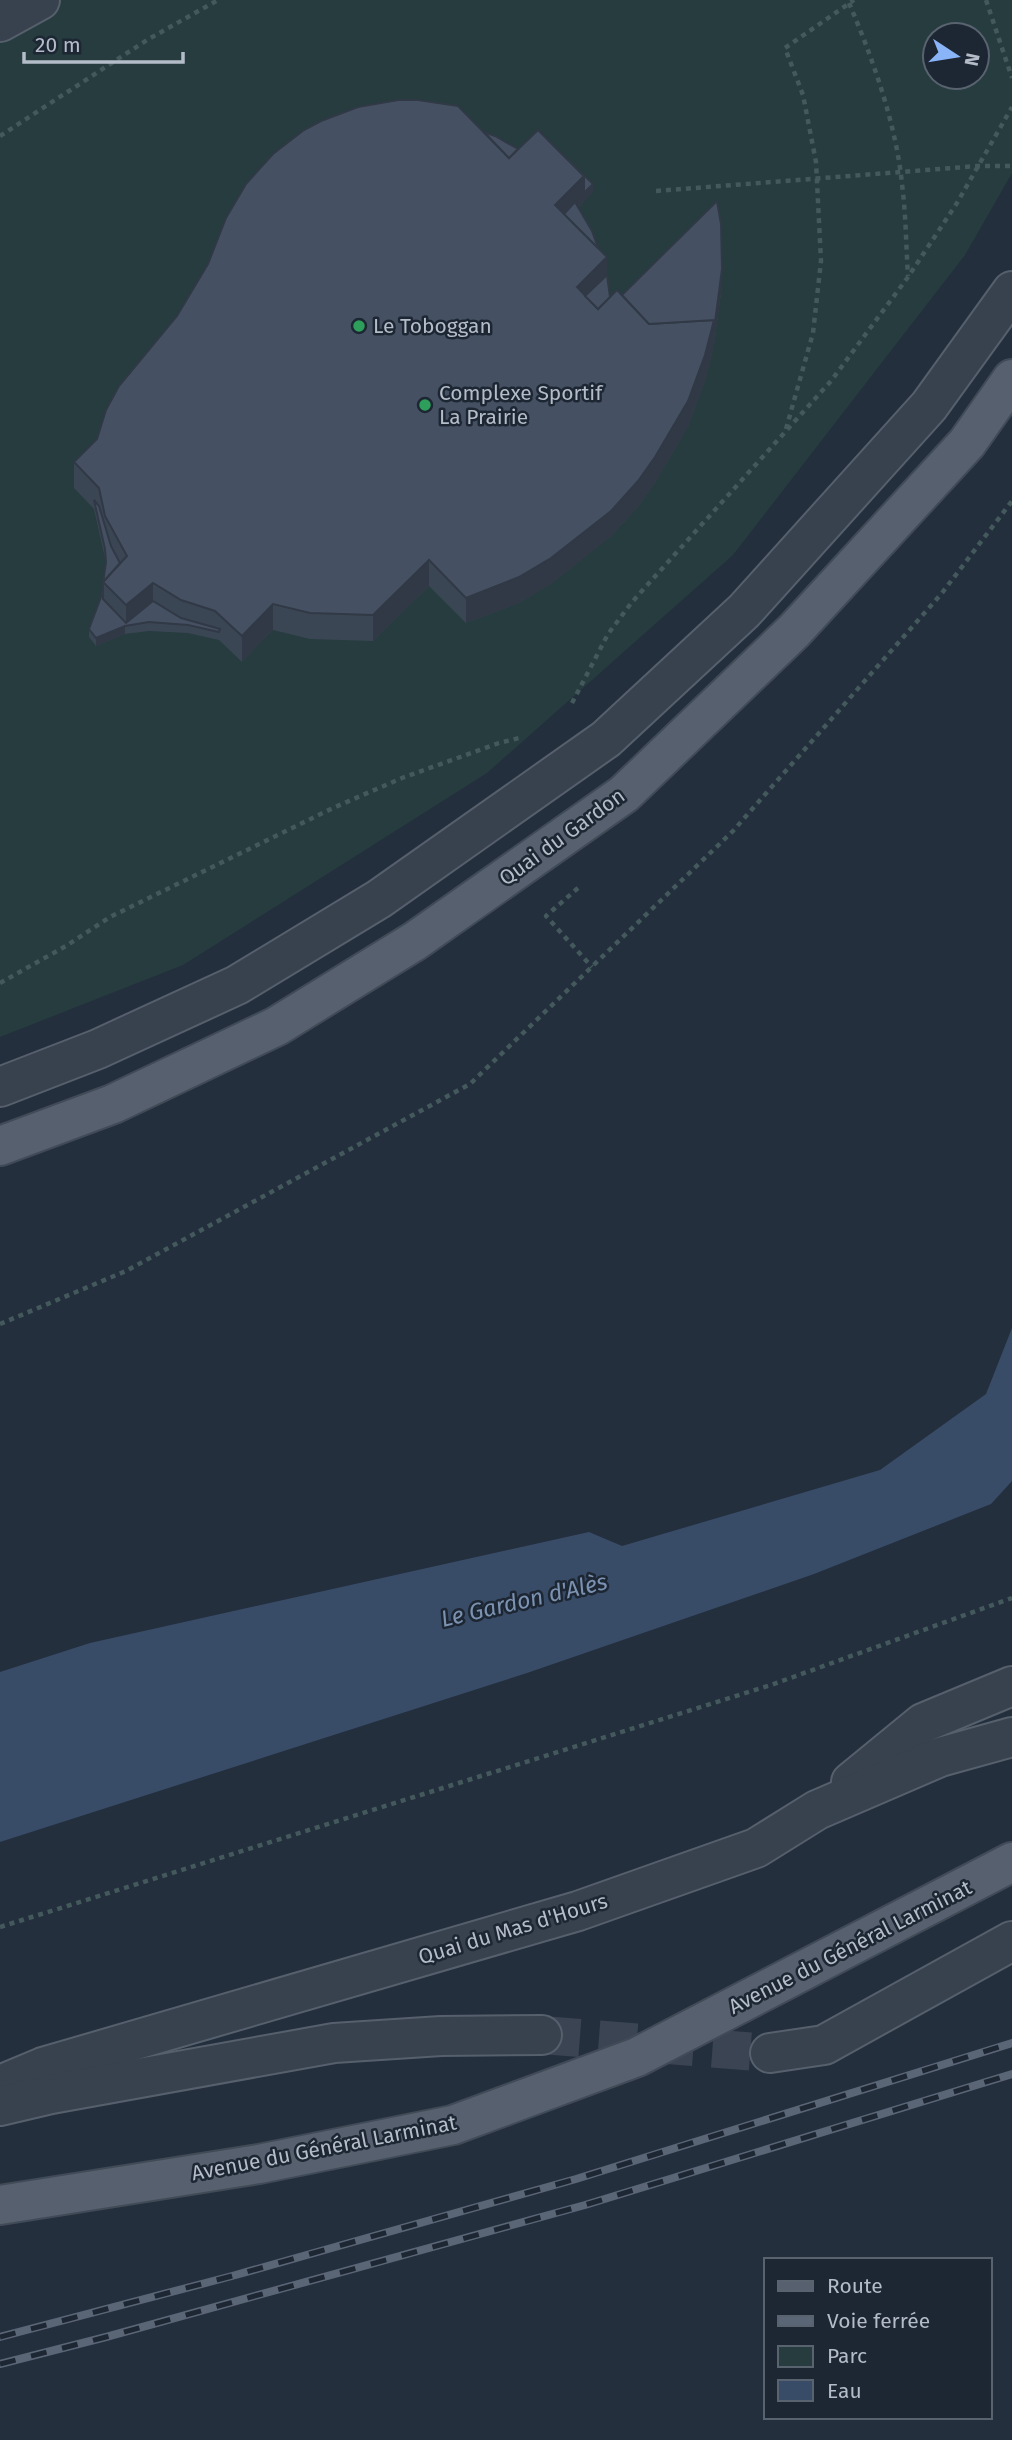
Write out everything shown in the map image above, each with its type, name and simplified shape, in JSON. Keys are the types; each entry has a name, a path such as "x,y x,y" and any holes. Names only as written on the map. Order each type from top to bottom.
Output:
{"main road":[{"name":"Quai du Gardon","path":"0,1146 113,1104 277,1026 415,941 624,794 794,631 967,443 1012,379"},
{"name":"Avenue du Général Larminat","path":"0,2205 259,2164 453,2124 638,2057 1012,1862"}],"street":[{"path":"0,22 40,0"},
{"path":"0,1087 98,1049 237,985 379,899 606,739 744,611 929,406 1012,291"},
{"path":"817,1810 923,1723 1012,1686"},
{"name":"Quai du Mas d'Hours","path":"0,2085 43,2067 578,1911 756,1848 817,1810 940,1757 1012,1737"},
{"path":"770,2053 824,2045 1012,1941"},
{"path":"0,2106 51,2094 334,2043 441,2036 542,2035"}],"path":[{"path":"0,136 147,40 218,0"},
{"path":"986,0 1012,78"},
{"path":"785,433 813,333 821,261 816,162 803,94 785,48 852,1 888,111 900,173 908,277"},
{"path":"565,711 588,676 608,634 632,602 831,381 908,277 1012,107"},
{"path":"656,191 978,166 1012,166"},
{"path":"0,1324 126,1271 470,1084 733,831 942,593 1012,500"},
{"path":"0,983 66,946 110,917 333,808 402,778 499,743 525,737"},
{"path":"583,884 546,916 592,967"},
{"path":"0,1927 771,1685 1012,1598"}],"green space":[{"name":"Complexe Sportif La Prairie","path":"0,0 1012,0 1012,173 965,255 733,555 487,773 183,965 0,1037"}],"water":[{"name":"Le Gardon d'Alès","path":"1012,1328 1012,1481 991,1504 814,1574 527,1673 0,1842 0,1672 90,1643 589,1532 622,1546 880,1470 986,1394"}],"building":[{"name":"Le Toboggan","path":"398,100 458,106 509,158 538,130 584,176 555,205 607,257 577,287 598,309 617,290 649,324 714,320 705,355 688,401 655,457 611,511 551,558 519,577 466,598 429,560 373,615 310,613 273,604 242,636 215,611 181,600 153,583 126,605 103,582 127,556 105,516 99,488 74,462 97,439 106,410 119,386 177,316 208,264 226,218 246,184 273,154 304,130 358,107"},
{"path":"484,132 495,136 518,149 509,158"},
{"path":"547,139 593,184 584,193 584,176"},
{"path":"717,201 721,224 722,269 714,330 714,320 649,324 622,295"},
{"path":"575,202 592,231 598,248 564,214"},
{"path":"607,275 610,297 598,309 585,296"},
{"path":"94,500 99,506 111,546 120,563 103,582 105,549"},
{"path":"103,583 103,599 126,623 153,601 181,618 220,629 219,632 188,625 149,622 125,626 96,638 89,629 101,597"}],"tunnel":[{"path":"542,2035 770,2053"}],"railway":[{"path":"0,2337 232,2276 576,2179 1012,2043"},
{"path":"0,2364 585,2205 1012,2074"}],"place":[{"name":"Le Toboggan","path":"359,326"},
{"name":"Complexe Sportif La Prairie","path":"425,405"}]}
